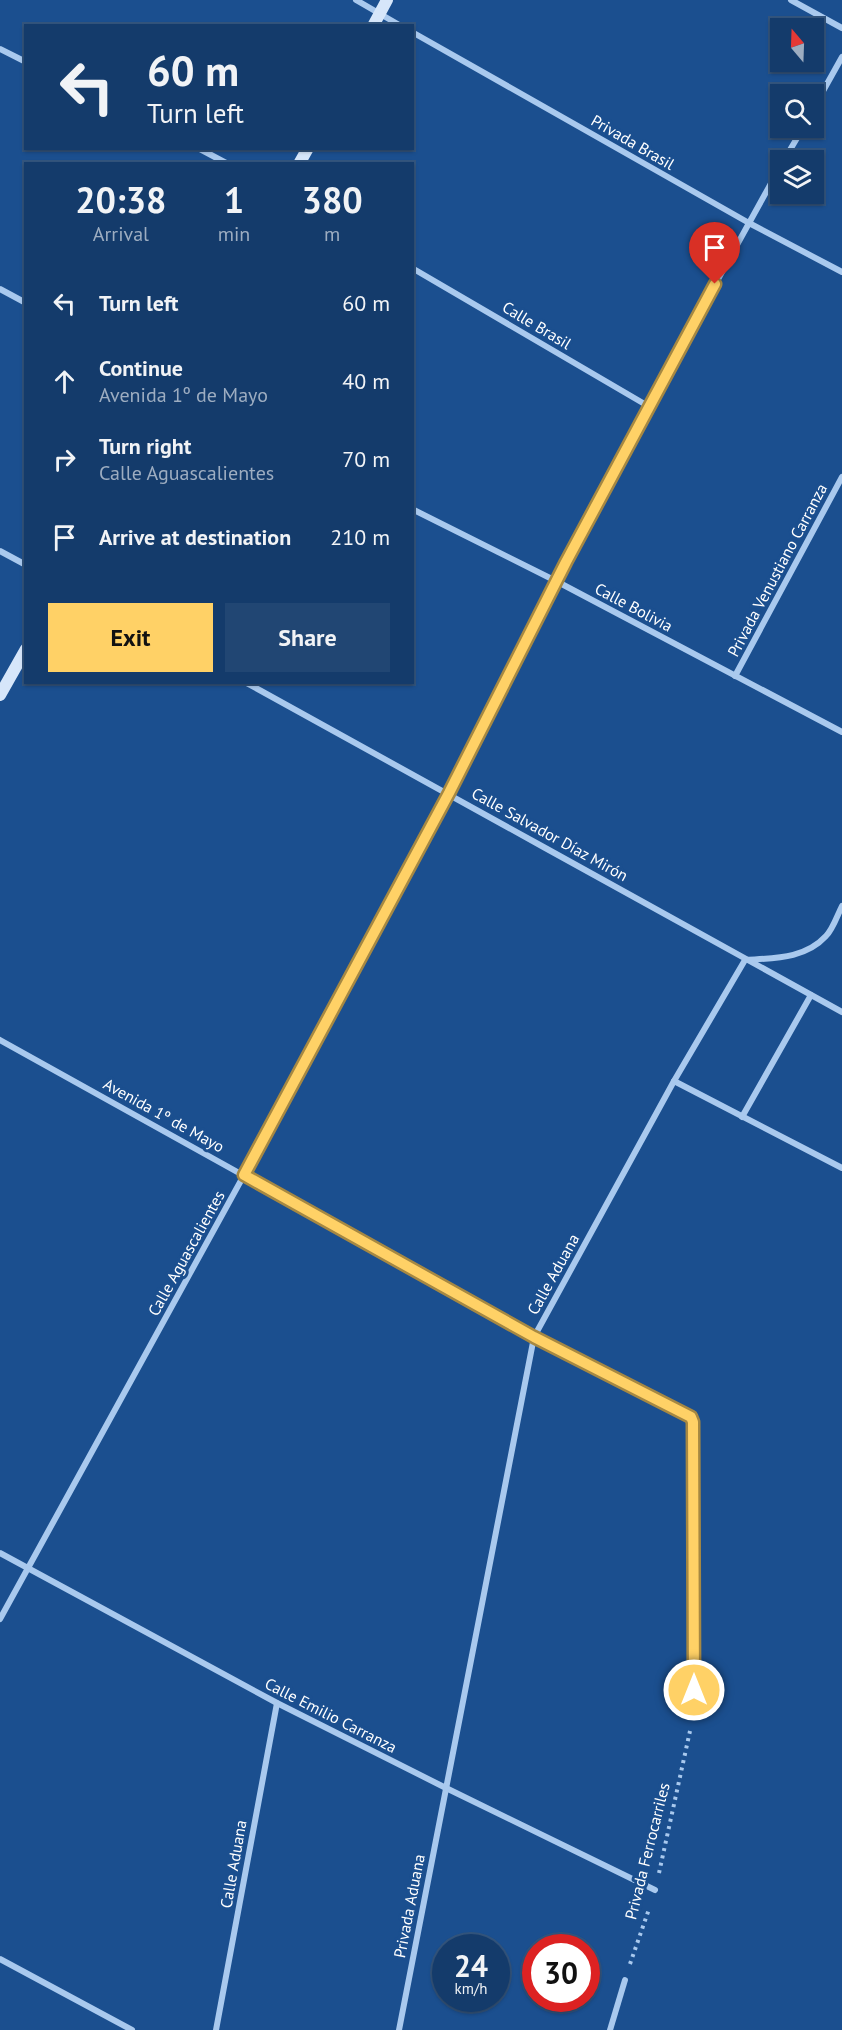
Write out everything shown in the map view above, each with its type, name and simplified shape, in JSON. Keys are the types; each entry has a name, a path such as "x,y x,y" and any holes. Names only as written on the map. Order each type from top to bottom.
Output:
{"main road":[{"path":"375,24 387,0"},
{"path":"0,695 24,653"}],"street":[{"path":"356,0 398,24"},
{"path":"791,0 842,28"},
{"name":"Privada Brasil","path":"414,33 749,223 842,272"},
{"path":"0,49 24,61"},
{"path":"824,89 842,57"},
{"path":"202,150 224,162"},
{"name":"Calle Aguascalientes","path":"0,1619 244,1175 449,793 648,406 770,185"},
{"name":"Calle Brasil","path":"414,269 648,406"},
{"path":"0,289 24,302"},
{"name":"Privada Venustiano Carranza","path":"735,676 842,477"},
{"name":"Calle Bolivia","path":"414,510 556,581 842,732"},
{"path":"0,551 24,564"},
{"name":"Calle Salvador Díaz Mirón","path":"249,684 842,1012"},
{"path":"745,960 798,954 816,945 828,935 842,906"},
{"name":"Calle Aduana","path":"446,1788 534,1337 674,1081 745,960"},
{"path":"742,1117 811,995"},
{"name":"Avenida 1º de Mayo","path":"0,1040 534,1337 691,1417 693,1422 694,1712"},
{"path":"674,1081 842,1168"},
{"name":"Calle Emilio Carranza","path":"0,1553 276,1702 655,1890"},
{"name":"Calle Aduana","path":"216,2030 276,1702"},
{"name":"Privada Aduana","path":"399,2030 446,1788"},
{"path":"0,1959 132,2030"},
{"path":"610,2030 624,1980"}],"path":[{"name":"Privada Ferrocarriles","path":"624,1980 655,1890 694,1712"}],"route":[{"path":"694,1690 693,1422 691,1417 534,1337 244,1175 449,793 566,562 715,284"}]}
